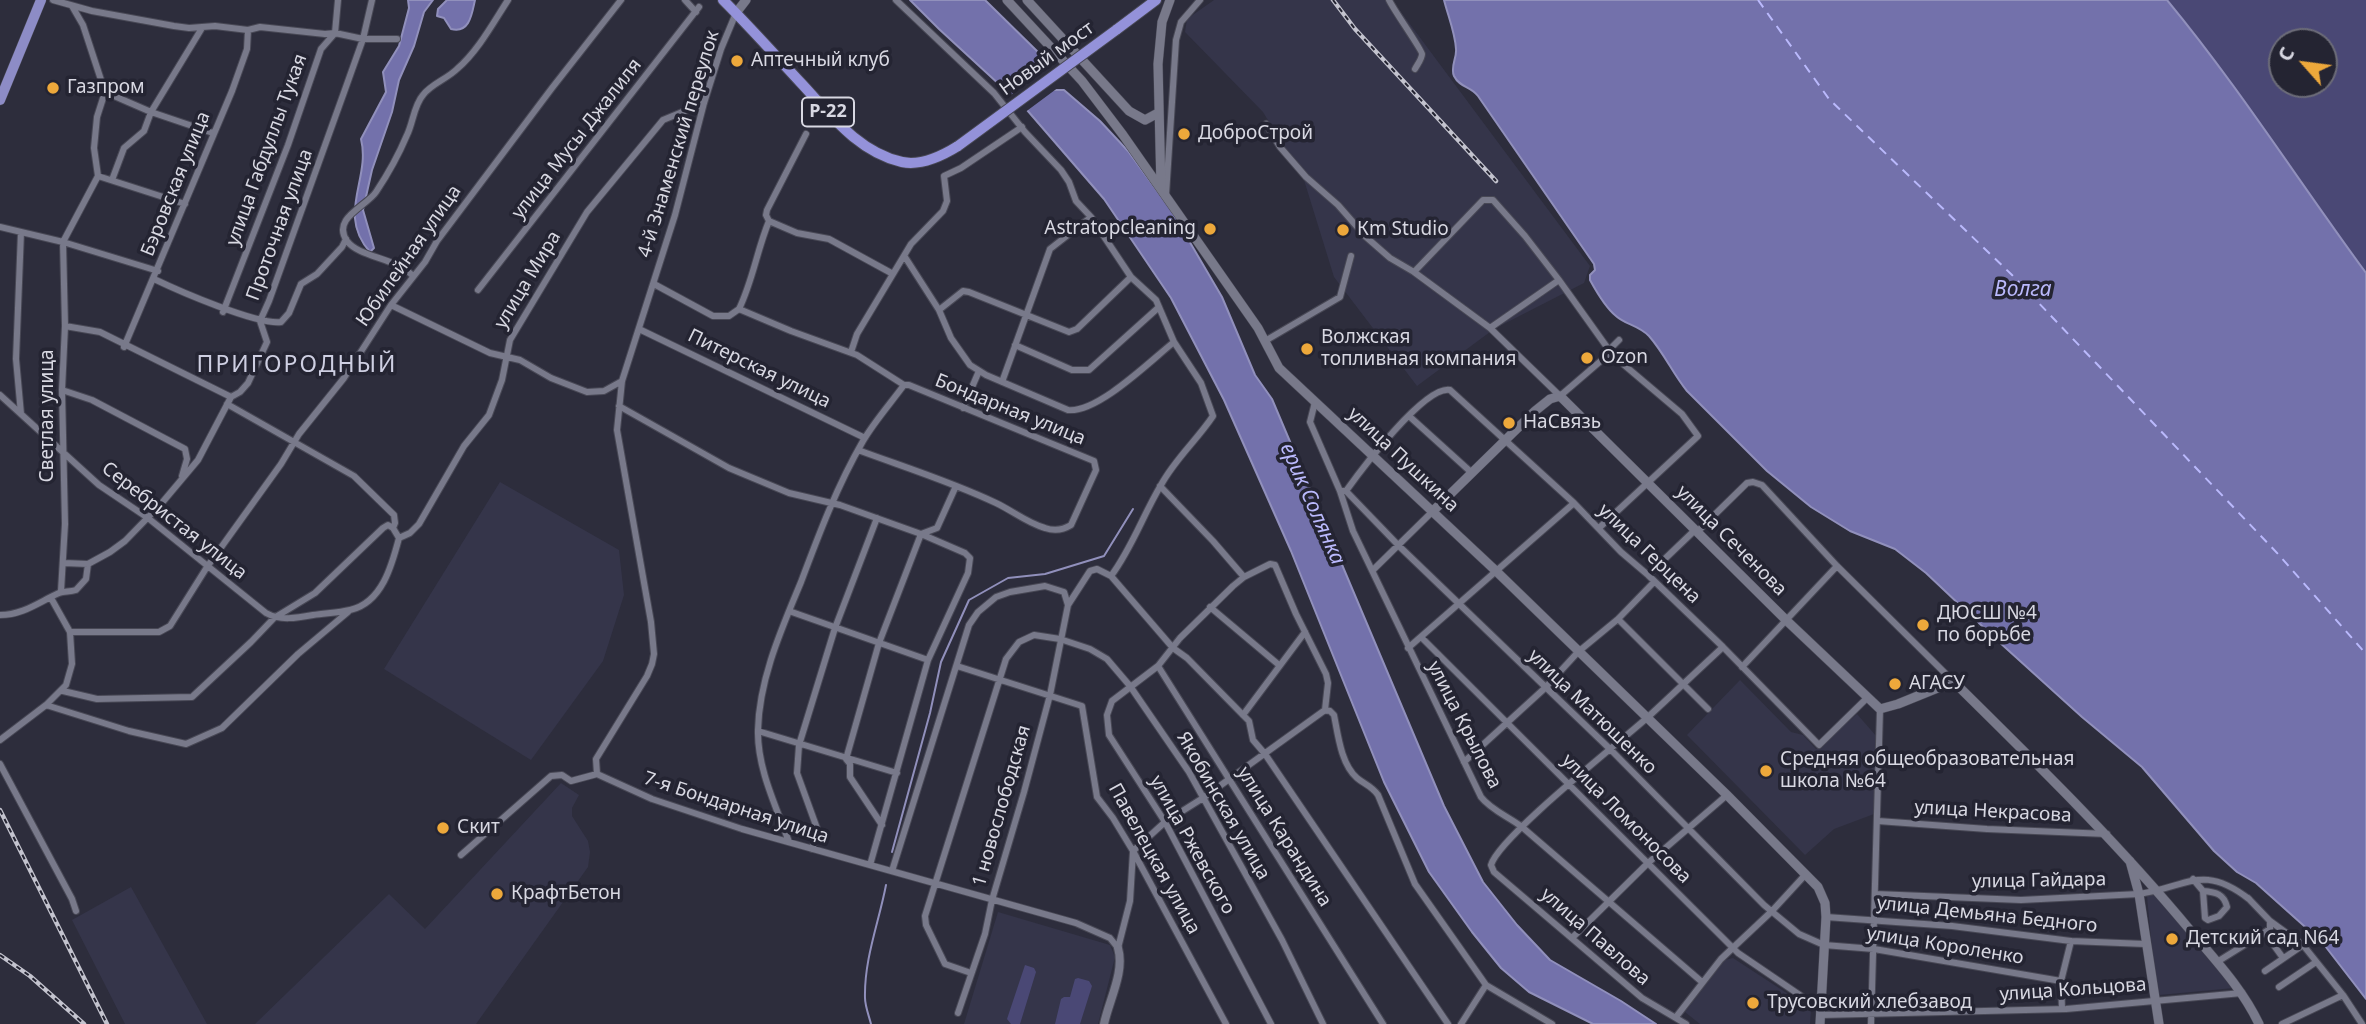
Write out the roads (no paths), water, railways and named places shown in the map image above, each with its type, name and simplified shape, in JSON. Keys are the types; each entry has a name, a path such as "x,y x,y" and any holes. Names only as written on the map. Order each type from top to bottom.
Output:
{"highway":[{"name":"Р-22","path":"723,0 736,13"},
{"name":"Новый мост","path":"736,13 861,144 880,155 905,163 930,160 958,146 1156,0"}],"main road":[{"path":"0,100 41,0"},
{"path":"736,13 746,0"},
{"name":"улица Пушкина","path":"1007,0 1082,82 1163,192 1265,341 1279,368 1496,571 1806,874 1818,887 1825,903 1826,917"},
{"path":"1027,0 1129,111 1144,120 1158,113"},
{"path":"1163,192 1158,65 1162,22 1170,0"},
{"path":"1433,511 1550,399 1560,396"},
{"name":"улица Сеченова","path":"1560,396 1786,620 1880,709"},
{"path":"1880,709 1898,705 1940,687 1958,686 2130,859 2242,992 2259,1024"},
{"path":"2130,859 2139,894 2159,1024"},
{"path":"1821,1014 1826,917"}],"street":[{"path":"53,0 174,26 215,26 248,30 260,27 397,39"},
{"name":"улица Габдуллы Тукая","path":"224,309 321,49 335,33 338,0"},
{"name":"Проточная улица","path":"0,615 12,615 61,591 69,592 81,586 86,579 88,564 118,547 148,518 198,460 231,397 244,388 267,342 260,321 270,301 363,38 372,0"},
{"path":"154,279 224,309 260,321 276,323 285,320 301,284 317,274 346,239 345,229 349,213 367,203 376,191 408,134 422,96 457,69 508,0"},
{"name":"Юбилейная улица","path":"70,632 159,632 170,626 207,567 294,442 344,379 391,305 474,190 621,0"},
{"name":"улица Мусы Джалиля","path":"478,290 697,9 685,0"},
{"path":"895,0 994,93 1061,170 1076,201 1091,217 1131,277 1150,292 1174,342 1201,383 1213,416 1207,428 1176,460 1124,559 1111,576 1173,648 1187,658 1249,721 1253,740 1448,1024"},
{"path":"1163,192 1176,40 1181,22 1199,0"},
{"path":"1389,0 1421,48 1422,56 1415,69"},
{"path":"63,242 98,176 94,148 97,117 105,92 83,25 72,6"},
{"name":"4-й Знаменский переулок","path":"654,284 704,103 736,13"},
{"path":"112,180 124,148 144,131 151,112 202,27"},
{"name":"Бэровская улица","path":"125,345 214,133 247,48 248,30"},
{"path":"105,92 151,112 214,133"},
{"name":"улица Мира","path":"399,538 410,533 419,524 464,446 489,415 502,380 514,332 587,212 663,120 704,103"},
{"path":"1266,124 1280,148 1306,177 1339,205 1366,237 1385,254 1490,328 1560,396 1619,340"},
{"path":"851,352 858,334 911,244 943,211 947,201 944,176 1022,127"},
{"path":"806,134 767,210 769,221 797,233 829,239 893,274"},
{"path":"98,176 185,204"},
{"path":"1414,272 1483,200 1496,202 1559,280 1609,352 1682,414 1698,436 1599,528"},
{"path":"1002,382 1050,249 1091,217"},
{"path":"461,855 551,776 562,775 571,781 597,774 596,759 653,664 654,654 642,568 617,430 622,381 654,284 712,316 729,316 739,309 748,290 759,246 769,221"},
{"path":"0,227 63,242 158,271"},
{"path":"21,232 16,359 21,414"},
{"path":"346,239 366,253 397,263 413,276"},
{"name":"Светлая улица","path":"61,591 64,563 63,242"},
{"path":"1265,341 1340,297 1352,256"},
{"path":"905,257 939,310 951,338 970,365 1068,410 1078,410 1102,398 1174,342"},
{"path":"939,310 963,292 969,292 1026,313 1064,331 1073,331 1131,277"},
{"path":"1490,328 1559,280"},
{"path":"391,305 490,353 520,360 551,378 592,393 604,391 622,381"},
{"path":"1015,345 1072,370 1089,370 1159,307"},
{"name":"Бондарная улица","path":"739,309 851,352 904,386 1094,461 1096,470 1071,525 1063,530 1047,529 1015,515 997,503 956,486"},
{"path":"65,326 100,332 231,397"},
{"name":"Питерская улица","path":"639,328 865,438"},
{"path":"963,408 979,371"},
{"path":"789,842 763,769 758,731 761,698 777,643 831,504 865,438 904,386"},
{"name":"улица Герцена","path":"1409,416 1439,390 1446,388 1453,391 1723,647 1819,744 1867,698"},
{"path":"62,390 92,400 186,449 187,460 180,481"},
{"name":"Серебристая улица","path":"0,395 99,485 148,518 274,618"},
{"name":"улица Крылова","path":"1315,402 1310,422 1343,491 1353,531 1402,629 1408,648 1488,806 1522,827 1702,982"},
{"path":"227,404 354,476 392,511 395,518 393,528"},
{"path":"619,406 729,468 789,493 877,518 921,534 965,553 970,558 968,573 928,660 870,865"},
{"path":"1343,491 1409,416 1472,473"},
{"path":"846,759 879,643 921,534 937,528 956,486 858,450"},
{"path":"1648,575 1750,482 1762,485 1837,566 1958,686"},
{"path":"1104,1024 1121,957 1118,948 1130,901 1133,852 1165,822 1203,798 1325,710 1328,683 1315,647 1305,632 1275,565 1265,564 1244,577 1160,486"},
{"name":"улица Матюшенко","path":"1343,491 1610,749 1772,911 1799,934 1824,945"},
{"path":"1408,648 1573,503"},
{"path":"1373,570 1433,511"},
{"path":"812,849 818,831 797,773 799,745 835,628 877,518"},
{"path":"62,691 97,699 192,697 274,618 315,593 383,528 388,525 393,528 399,538 393,562 375,594 364,605 349,611 298,618 274,618"},
{"path":"64,563 88,564"},
{"path":"1742,667 1837,566"},
{"name":"1 новослободская","path":"958,1013 985,934 992,900 1050,695 1068,605 1090,571 1097,569 1111,576"},
{"name":"улица Ржевского","path":"1244,577 1210,607 1158,666 1130,686 1110,705 1108,731 1165,822 1271,1024"},
{"path":"1464,762 1545,688 1578,652 1618,619 1654,582"},
{"path":"892,872 969,625 978,612 996,597 1010,592 1045,586 1064,592 1068,605"},
{"path":"0,740 62,691 71,671 70,632 51,598"},
{"path":"1210,607 1279,665"},
{"path":"46,705 129,731 186,744 222,728 298,654 349,611"},
{"path":"789,611 928,660"},
{"path":"1618,619 1708,709"},
{"path":"1243,715 1305,632"},
{"name":"Якобинская улица","path":"1000,679 1010,652 1024,638 1034,635 1060,639 1104,656 1130,686 1189,772 1282,940 1323,1024"},
{"name":"улица Ломоносова","path":"1421,637 1734,949 1810,1002 1821,1014"},
{"path":"1522,827 1647,718 1723,647"},
{"name":"Павелецкая улица","path":"957,666 1082,706 1097,797 1133,852 1226,1024"},
{"name":"улица Карандина","path":"1158,666 1383,1024"},
{"path":"971,973 945,964 926,925 925,916 1000,679"},
{"path":"1871,1024 1880,709"},
{"path":"1325,710 1334,715 1343,754 1351,770 1378,794 1415,884 1486,985 1552,1024"},
{"path":"758,731 897,773"},
{"path":"846,759 850,764 850,776 882,825"},
{"path":"0,764 76,911"},
{"name":"7-я Бондарная улица","path":"597,774 652,799 741,829 1086,926 1110,938 1118,948"},
{"path":"1573,937 1648,863 1727,796"},
{"name":"улица Некрасова","path":"1878,821 2107,834"},
{"name":"улица Павлова","path":"1522,827 1494,858 1494,872 1642,998 1686,1024"},
{"path":"1676,1017 1727,953 1772,911 1806,874"},
{"name":"улица Гайдара","path":"1875,894 2021,900 2139,894 2158,891 2201,877 2231,888 2248,899 2270,921"},
{"path":"2193,880 2203,891 2220,894 2225,899 2227,907 2219,916 2208,920 2205,918 2203,891"},
{"name":"улица Демьяна Бедного","path":"1826,917 1952,926 2071,941 2145,944"},
{"path":"2217,962 2265,933 2270,927 2270,921"},
{"path":"2270,921 2303,945 2343,995 2362,1024"},
{"path":"2265,933 2283,958"},
{"path":"2062,1009 2061,981 2071,941"},
{"name":"улица Короленко","path":"1824,945 1874,949 2061,981"},
{"path":"2265,971 2303,945"},
{"path":"2279,987 2316,962"},
{"path":"1461,1024 1486,985"},
{"name":"улица Кольцова","path":"1821,1014 2062,1009 2242,992"},
{"path":"2282,1024 2343,995"}],"water":[{"path":"408,0 433,0 424,12 414,46 399,80 392,112 372,170 363,210 374,248 370,252 360,238 356,224 356,196 363,154 361,139 386,92 383,72 399,46 409,8"},
{"path":"447,0 475,0 469,21 462,28 451,29 444,18 437,16 438,9"},
{"name":"ерик Солянка","path":"910,0 985,0 1040,54 1054,90 1064,90 1100,121 1128,151 1171,210 1222,297 1255,375 1272,399 1444,806 1483,882 1517,925 1550,960 1656,1024 1593,1024 1529,992 1501,968 1472,932 1429,872 1384,782 1291,551 1224,400 1171,298 1104,199 1027,110"},
{"name":"Волга","path":"1444,0 2167,0 2244,101 2366,273 2366,999 2322,942 2256,883 2237,872 2214,851 2142,767 2082,717 1926,573 1895,549 1850,531 1811,507 1767,471 1687,391 1649,336 1612,313 1590,280 1590,275 1595,270 1594,264 1478,96 1459,83 1454,76 1455,43"}],"waterway":[{"path":"892,852 941,662 969,600 1008,578 1045,574 1104,556 1133,509"},
{"path":"871,1024 865,1001 865,983 886,885"}],"railway":[{"path":"1333,0 1355,29 1496,181"},
{"path":"0,810 107,1024"},
{"path":"0,955 30,976 84,1024"}],"place":[{"name":"Аптечный клуб","path":"737,61"},
{"name":"Газпром","path":"53,88"},
{"name":"ДоброСтрой","path":"1184,134"},
{"name":"Astratopcleaning","path":"1210,229"},
{"name":"Кm Studio","path":"1343,230"},
{"name":"Волжская топливная компания","path":"1307,349"},
{"name":"Ozon","path":"1587,358"},
{"name":"НаСвязь","path":"1509,423"},
{"name":"ДЮСШ №4 по борьбе","path":"1923,625"},
{"name":"АГАСУ","path":"1895,684"},
{"name":"Средняя общеобразовательная школа №64","path":"1766,771"},
{"name":"Скит","path":"443,828"},
{"name":"КрафтБетон","path":"497,894"},
{"name":"Детский сад N64","path":"2172,939"},
{"name":"Трусовский хлебзавод","path":"1753,1003"}],"district":[{"name":"ПРИГОРОДНЫЙ","path":"297,365"}]}
